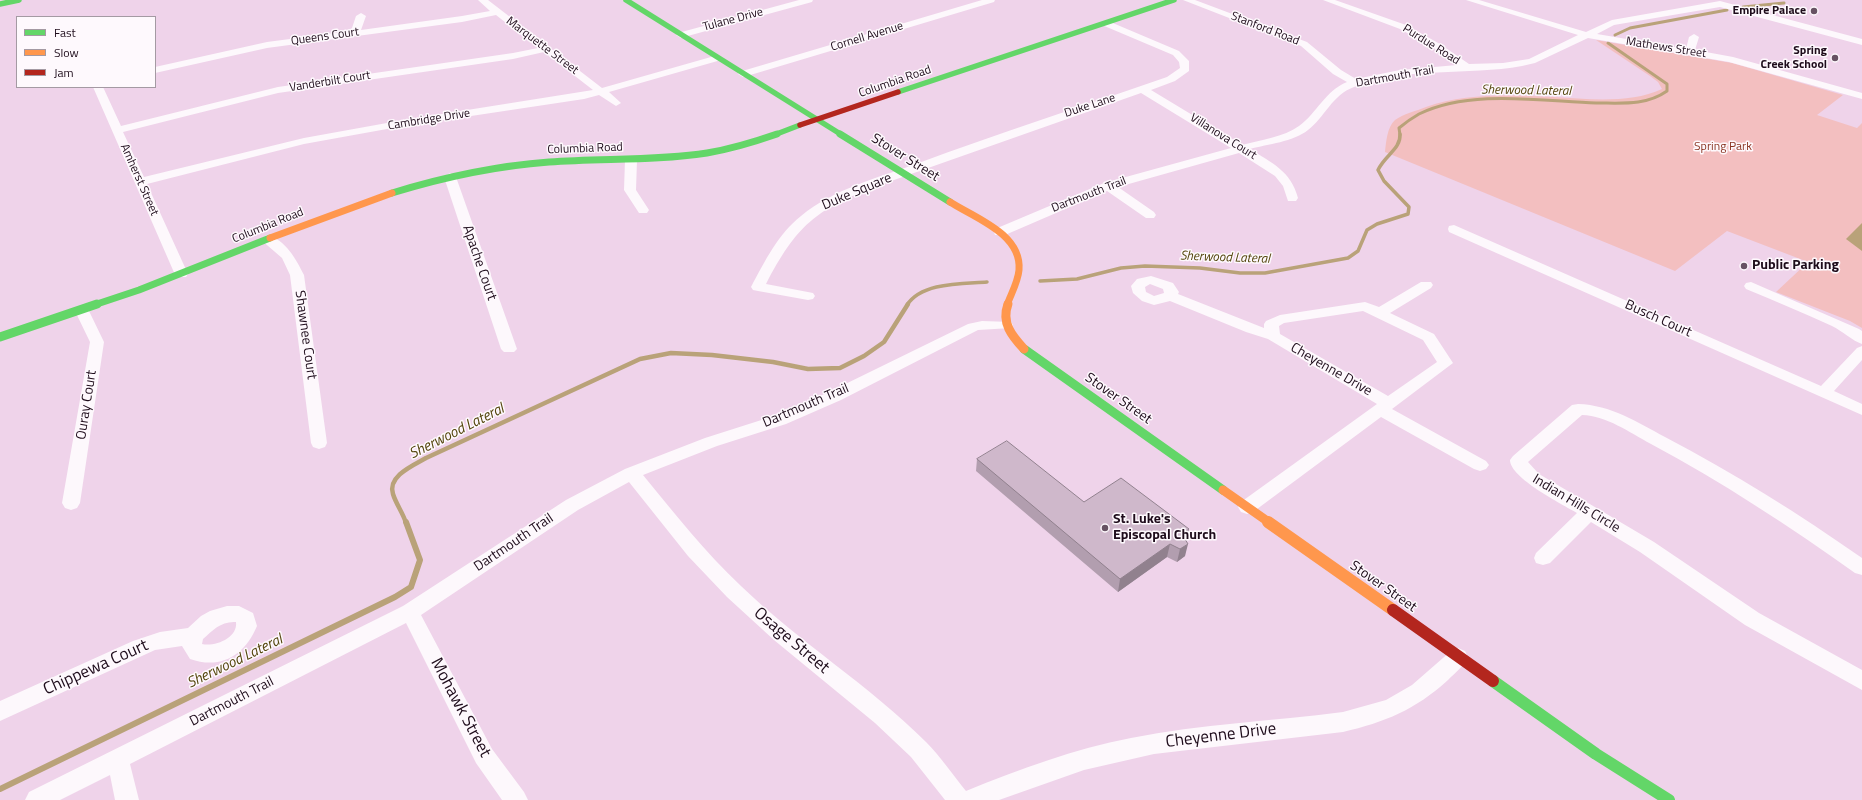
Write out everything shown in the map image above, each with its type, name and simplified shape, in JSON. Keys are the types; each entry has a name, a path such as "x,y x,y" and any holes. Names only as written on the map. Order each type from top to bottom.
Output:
{"street":[{"path":"0,4 19,0"},
{"name":"Marquette Street","path":"482,0 616,103"},
{"name":"Stover Street","path":"628,0 818,121 1000,232 1015,246 1019,253 1020,262 1018,274 1004,313 1006,325 1012,336 1022,348 1596,754 1669,800"},
{"name":"Tulane Drive","path":"681,35 809,0"},
{"name":"Cornell Avenue","path":"743,74 991,0"},
{"name":"Columbia Road","path":"0,337 82,311 376,198 450,177 534,163 670,158 712,153 742,146 1174,0"},
{"name":"Stanford Road","path":"1187,0 1304,44 1337,72 1356,83"},
{"name":"Purdue Road","path":"1327,0 1403,27 1437,46 1466,68"},
{"name":"Mathews Street","path":"1470,0 1587,35 1690,51 1749,64 1862,96"},
{"path":"1484,4 1494,0"},
{"name":"Dartmouth Trail","path":"1000,232 1108,186 1288,136 1305,129 1311,124 1331,95 1356,83 1408,72 1466,68 1494,68 1522,64 1532,61 1600,28 1626,20 1720,4 1862,42"},
{"name":"Queens Court","path":"156,70 267,45 355,32 462,19 497,12"},
{"path":"355,32 361,16"},
{"name":"Duke Lane","path":"902,173 1000,136 1142,89 1181,73 1185,68 1184,61 1170,50 1105,23"},
{"path":"1690,51 1694,37"},
{"name":"Vanderbilt Court","path":"117,130 278,90 504,58 545,49"},
{"name":"Cambridge Drive","path":"140,182 269,148 304,141 398,124 577,98 718,58"},
{"name":"Amherst Street","path":"98,88 181,274"},
{"name":"Villanova Court","path":"1142,89 1193,118 1280,173 1289,186 1292,198"},
{"path":"631,160 630,190 643,210"},
{"name":"Duke Square","path":"808,296 758,287 784,239 805,218 830,202 902,173"},
{"name":"Apache Court","path":"450,177 509,349"},
{"path":"1108,186 1150,215"},
{"name":"Busch Court","path":"1454,229 1862,410"},
{"name":"Shawnee Court","path":"267,239 288,256 297,275 319,443"},
{"path":"1379,313 1426,285"},
{"path":"1751,286 1837,323 1854,332 1862,339"},
{"name":"Cheyenne Drive","path":"1170,296 1251,329 1273,336 1480,465"},
{"name":"Cheyenne Drive","path":"1247,508 1445,363 1429,337 1365,306 1280,319 1271,324 1273,336"},
{"name":"Ouray Court","path":"71,503 97,342 82,311"},
{"name":"Dartmouth Trail","path":"37,800 410,612 572,505 631,473 704,444 780,420 835,396 973,327 982,325 1006,325"},
{"path":"1823,393 1862,351"},
{"name":"Indian Hills Circle","path":"1862,568 1759,497 1700,463 1607,414 1587,409 1578,409 1519,460 1519,464 1532,478 1590,511 1752,618 1862,681"},
{"name":"Osage Street","path":"631,473 695,551 734,592 781,634 883,716 919,750 959,800"},
{"path":"1543,558 1590,511"},
{"name":"Mohawk Street","path":"410,612 484,756 516,800"},
{"name":"Chippewa Court","path":"0,710 127,652 155,642 195,634"},
{"name":"Cheyenne Drive","path":"972,800 1047,771 1120,751 1154,744 1343,722 1365,718 1386,711 1407,701 1425,689 1458,657"},
{"path":"118,759 127,800"}],"green space":[{"name":"Spring Park","path":"1596,40 1732,63 1843,95 1817,115 1857,128 1862,123 1862,328 1850,321 1776,292 1808,262 1727,231 1675,271 1385,152 1386,140 1390,127 1395,120 1441,102 1489,96 1623,99 1650,94 1662,89 1658,82 1650,76"}],"shaded area":[{"path":"1862,223 1862,251 1846,239"}],"building":[{"name":"St. Luke's Episcopal Church","path":"1007,441 1084,502 1121,478 1189,529 1182,534 1188,544 1180,549 1170,544 1120,579 977,459"}],"waterway":[{"name":"Sherwood Lateral","path":"1743,7 1784,3"},
{"name":"Sherwood Lateral","path":"1615,35 1630,28 1727,10"},
{"name":"Sherwood Lateral","path":"1400,135 1399,128 1419,114 1439,106 1460,101 1506,98 1596,103 1633,103 1651,99 1667,91 1667,84 1608,43"},
{"name":"Sherwood Lateral","path":"1040,281 1077,279 1121,268 1145,266 1200,268 1240,273 1265,273 1348,258 1358,251 1367,230 1377,224 1408,214 1409,207 1384,181 1378,170 1398,144 1400,135"},
{"name":"Sherwood Lateral","path":"907,305 914,297 932,288 955,284 987,282"},
{"name":"Sherwood Lateral","path":"406,523 394,498 392,488 394,482 403,472 426,458 640,359 671,353 712,355 773,362 808,369 840,368 864,356 884,342 908,304"},
{"name":"Sherwood Lateral","path":"0,789 395,597 411,587 420,560 406,522"}],"traffic: fast":[{"path":"0,4 19,0"},
{"path":"626,0 950,202"},
{"path":"898,92 1174,0"},
{"path":"392,193 425,183 493,168 550,162 663,158 707,153 743,145 800,125"},
{"path":"0,337 139,290 270,238"},
{"path":"1024,349 1223,490"},
{"path":"1493,681 1596,754 1669,800"}],"traffic: slow":[{"path":"270,238 392,193"},
{"path":"950,202 993,228 1008,239 1013,245 1019,258 1019,271 1006,308 1006,321 1011,335 1024,349"},
{"path":"1223,490 1393,610"}],"traffic: jam":[{"path":"800,125 898,92"},
{"path":"1393,610 1493,681"}],"place":[{"name":"Empire Palace","path":"1814,11"},
{"name":"Spring Creek School","path":"1835,58"},
{"name":"Public Parking","path":"1744,266"},
{"name":"St. Luke's Episcopal Church","path":"1105,528"}]}
